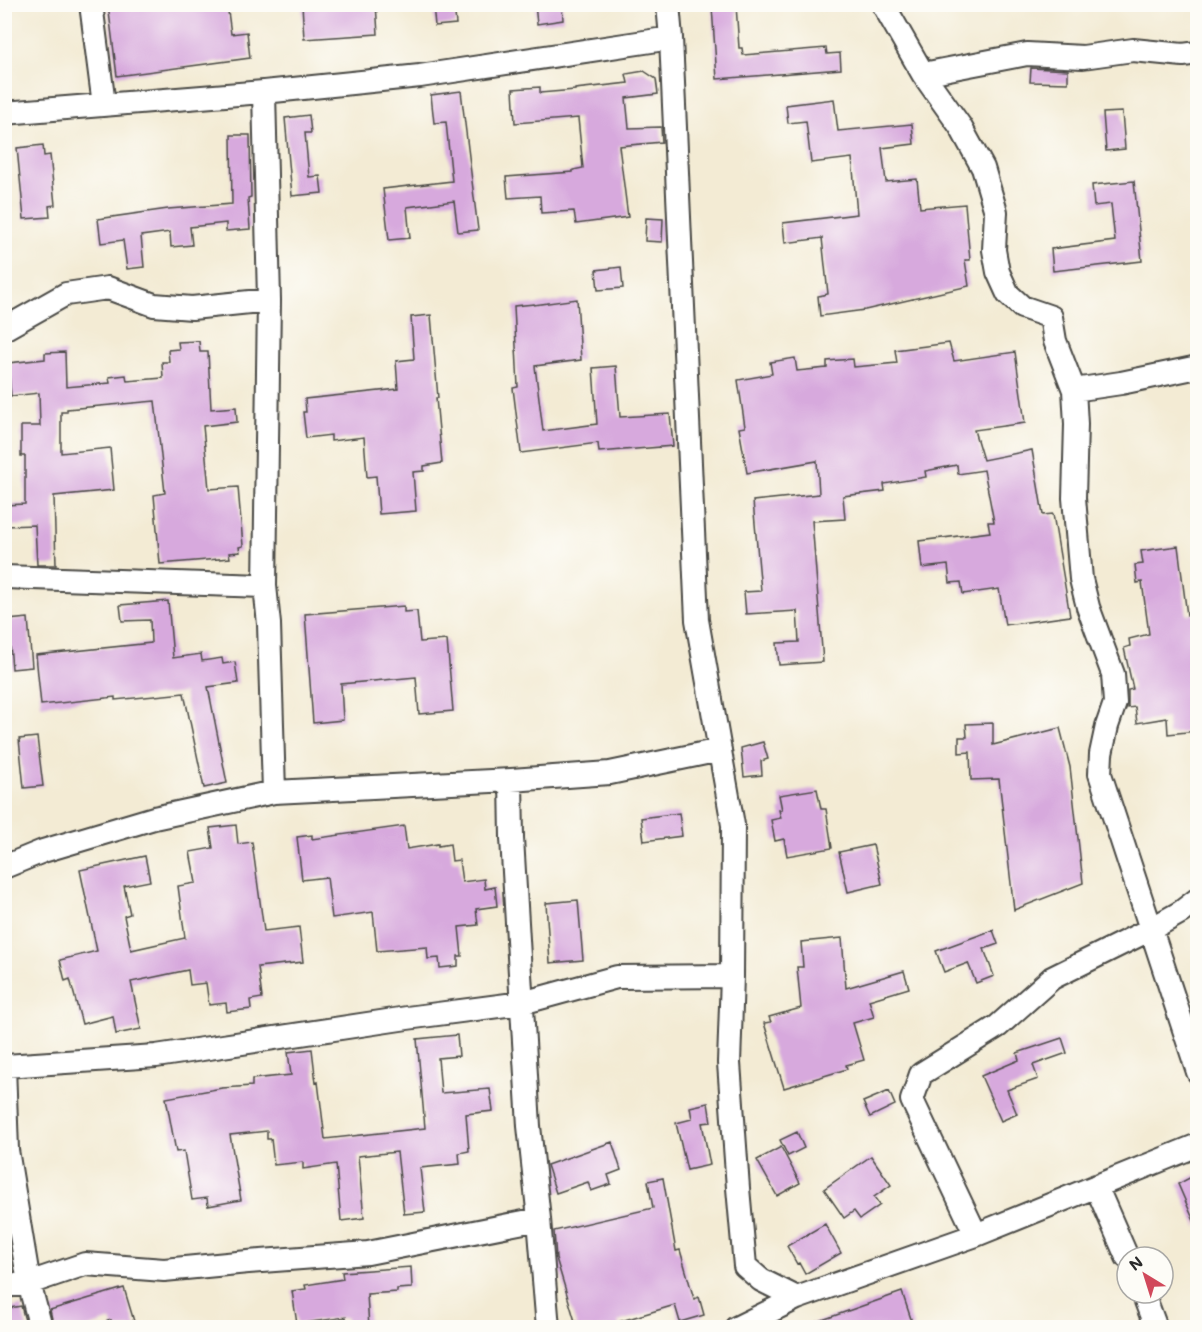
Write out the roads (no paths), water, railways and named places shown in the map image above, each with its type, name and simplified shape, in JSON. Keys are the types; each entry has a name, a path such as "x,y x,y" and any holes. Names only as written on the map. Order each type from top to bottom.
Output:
{"street":[{"path":"92,4 104,105"},
{"path":"668,4 697,620 732,825 732,976 729,1063 745,1266 761,1280 797,1298"},
{"path":"883,4 923,74 960,126 983,168 996,212 994,250 998,272 1008,294 1022,307 1051,317 1055,341 1074,390 1076,424 1074,498 1080,579 1113,674 1114,703 1101,754 1100,774 1197,1072"},
{"path":"4,112 264,92 420,75 671,38"},
{"path":"923,74 1027,54 1083,57 1133,50 1183,55 1197,53"},
{"path":"264,92 269,300 265,586 269,624 274,792"},
{"path":"4,329 66,294 108,288 154,305 192,308 269,300"},
{"path":"1074,390 1197,367"},
{"path":"4,577 265,586"},
{"path":"4,867 43,851 154,818 274,792 610,773 720,750"},
{"path":"511,780 512,838 529,1126 548,1328"},
{"path":"976,1235 912,1100 921,1074 998,1026 1052,978 1151,929 1181,912 1197,899"},
{"path":"41,1328 29,1283 7,1150 4,1066 156,1056 522,1003 617,977 732,976"},
{"path":"736,1328 797,1298 976,1235 1197,1145"},
{"path":"1096,1186 1122,1245"},
{"path":"4,1286 29,1283 85,1264 164,1270 368,1253 539,1219"},
{"path":"1147,1305 1156,1328"}]}
